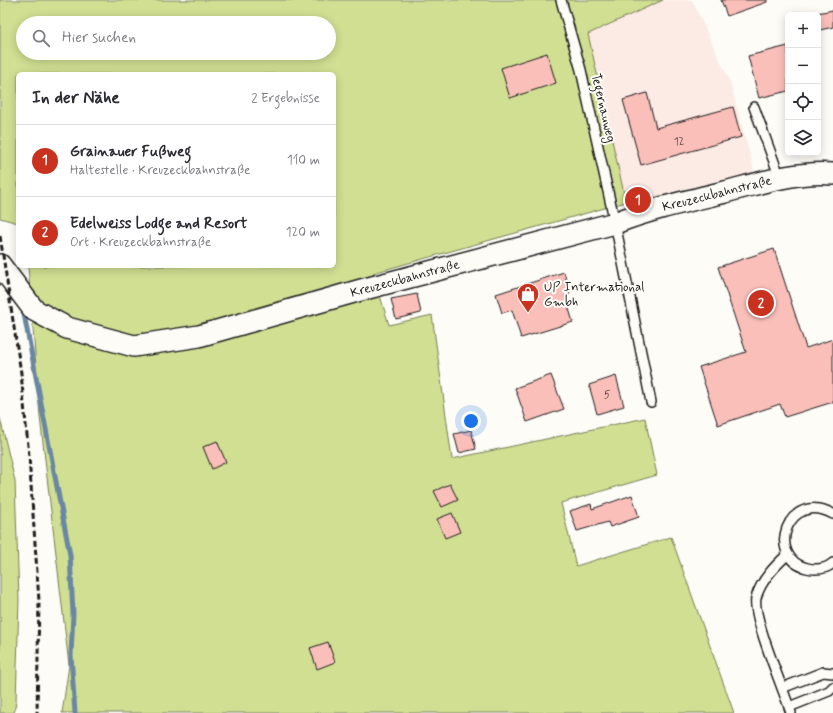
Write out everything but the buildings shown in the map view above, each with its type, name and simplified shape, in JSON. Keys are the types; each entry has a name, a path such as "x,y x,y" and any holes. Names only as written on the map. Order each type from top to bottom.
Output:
{"street":[{"name":"Kreuzeckbahnstraße","path":"0,265 34,310 67,328 134,346 199,336 361,290 615,223 642,213 780,178 813,172 833,174"}],"lane":[{"name":"Tegernauweg","path":"561,0 581,70 615,223 651,402"},
{"path":"754,107 780,178"},
{"path":"833,514 824,509 814,508 804,510 795,515 788,524 784,534 788,554 794,562 803,567 812,569 822,568 833,563"},
{"path":"788,554 762,582 756,600 758,619 790,710 829,691 833,687"},
{"path":"782,688 823,672 833,673"}],"shaded area":[{"path":"663,0 692,0 730,82 760,192 637,226 626,202 588,34"}],"green space":[{"path":"0,0 663,0 588,34 626,202 373,273 389,325 432,315 452,459 645,418 657,475 561,503 576,566 671,537 734,713 62,713 69,665 40,417 28,268 336,268 336,72 16,72 16,222 0,218"},
{"path":"0,418 15,481 19,600 16,702 14,713 0,713"}],"waterway":[{"path":"24,314 70,555 73,614 71,655 75,713"}],"railway":[{"path":"0,236 21,373 29,456 39,601 37,713"}],"place":[{"name":"Grainauer Fußweg","path":"638,200"},
{"name":"Edelweiss Lodge and Resort","path":"761,303"},
{"name":"UP Intermational Gmbh","path":"528,314"}]}
